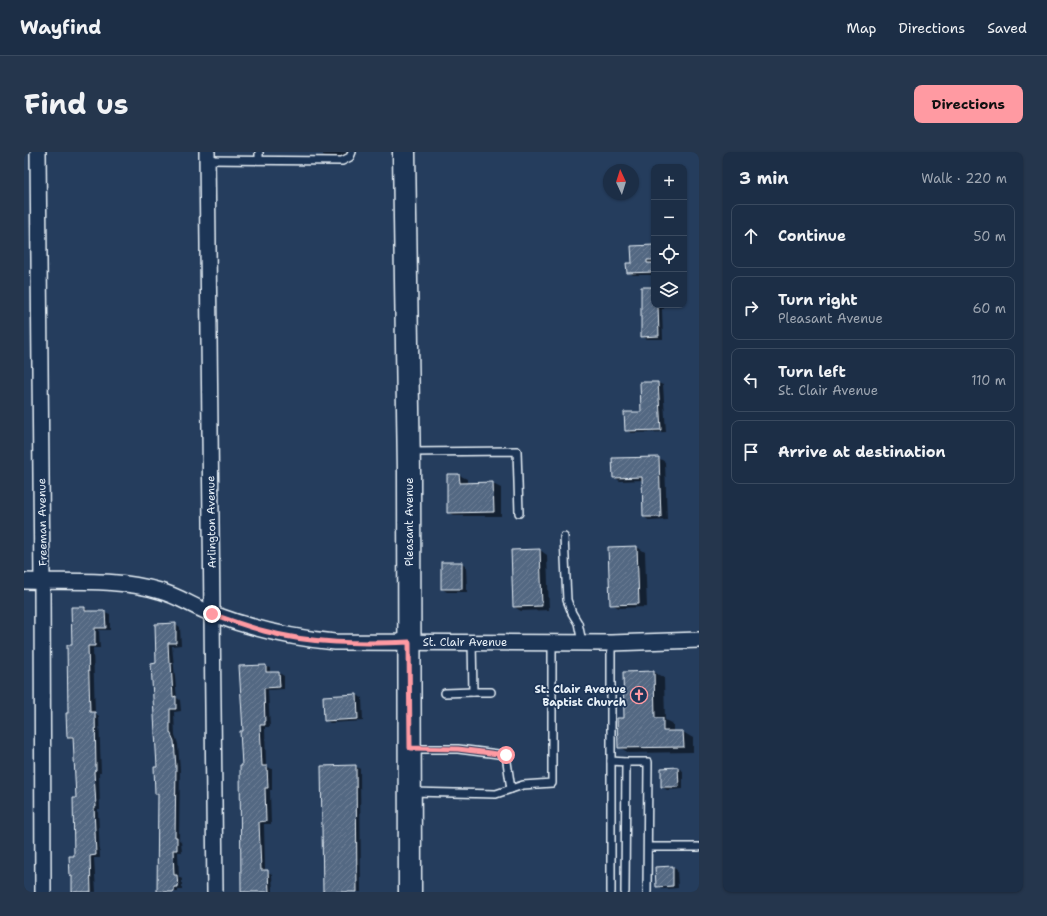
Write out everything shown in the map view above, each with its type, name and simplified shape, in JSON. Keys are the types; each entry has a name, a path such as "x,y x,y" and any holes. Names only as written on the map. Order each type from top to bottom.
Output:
{"main road":[{"name":"Pleasant Avenue","path":"404,152 408,452 410,892"}],"street":[{"name":"Freeman Avenue","path":"38,152 42,582 42,892"},
{"name":"Arlington Avenue","path":"207,156 215,892"},
{"name":"St. Clair Avenue","path":"24,581 112,582 161,591 212,614 264,631 299,638 355,643 611,642 699,640"}],"lane":[{"path":"259,152 259,160"},
{"path":"207,156 259,160 342,161 350,157 352,152"},
{"path":"408,452 517,451 519,513"},
{"path":"564,537 567,600 578,623 582,642"},
{"path":"472,642 473,692"},
{"path":"410,792 496,794 523,785 552,783 552,642"},
{"path":"611,642 611,892"},
{"path":"445,693 491,692"},
{"path":"410,748 458,749 506,755 511,789"},
{"path":"611,761 648,762 647,892"},
{"path":"625,892 626,762"},
{"path":"648,848 699,847"}],"building":[{"path":"651,245 651,260 647,260 647,263 651,263 651,272 627,273 626,263 632,263 631,246"},
{"path":"641,287 651,287 651,308 658,308 659,336 641,337"},
{"path":"640,382 658,382 661,430 625,431 624,412 641,412"},
{"path":"659,457 661,517 643,517 642,477 613,478 612,458"},
{"path":"447,474 459,474 460,483 493,482 494,512 447,513"},
{"path":"637,546 639,604 610,605 608,547"},
{"path":"540,549 542,606 513,607 511,550"},
{"path":"441,562 462,562 462,589 441,589"},
{"path":"71,607 85,607 85,611 105,611 106,628 95,628 95,646 88,646 90,712 95,712 96,770 94,771 96,807 94,807 96,855 90,856 91,892 72,892 72,876 70,876 69,856 74,856 73,798 76,798 73,737 67,737 66,713 68,713 67,645 72,645"},
{"path":"176,623 176,643 168,643 173,697 176,696 176,709 170,709 170,732 174,741 176,767 175,837 177,837 177,850 173,850 174,875 177,875 178,887 174,887 174,892 157,892 158,794 155,794 154,767 157,767 151,664 156,663 155,624"},
{"path":"266,665 266,672 279,672 280,687 264,688 265,725 260,725 262,766 267,766 268,788 265,788 266,821 259,822 261,870 268,870 269,892 241,892 240,766 242,766 240,731 243,731 239,666"},
{"name":"St. Clair Avenue Baptist Church","path":"654,671 655,718 663,718 663,731 683,731 684,747 618,748 617,718 624,718 623,672"},
{"path":"357,694 358,719 324,721 323,696"},
{"path":"356,765 357,892 323,892 321,766"},
{"path":"678,767 679,787 661,787 661,768"},
{"path":"673,866 673,886 656,887 655,867"}],"place":[{"name":"St. Clair Avenue Baptist Church","path":"639,695"}],"route":[{"path":"212,614 264,631 299,638 371,644 409,642 410,748 458,749 506,755"}]}
